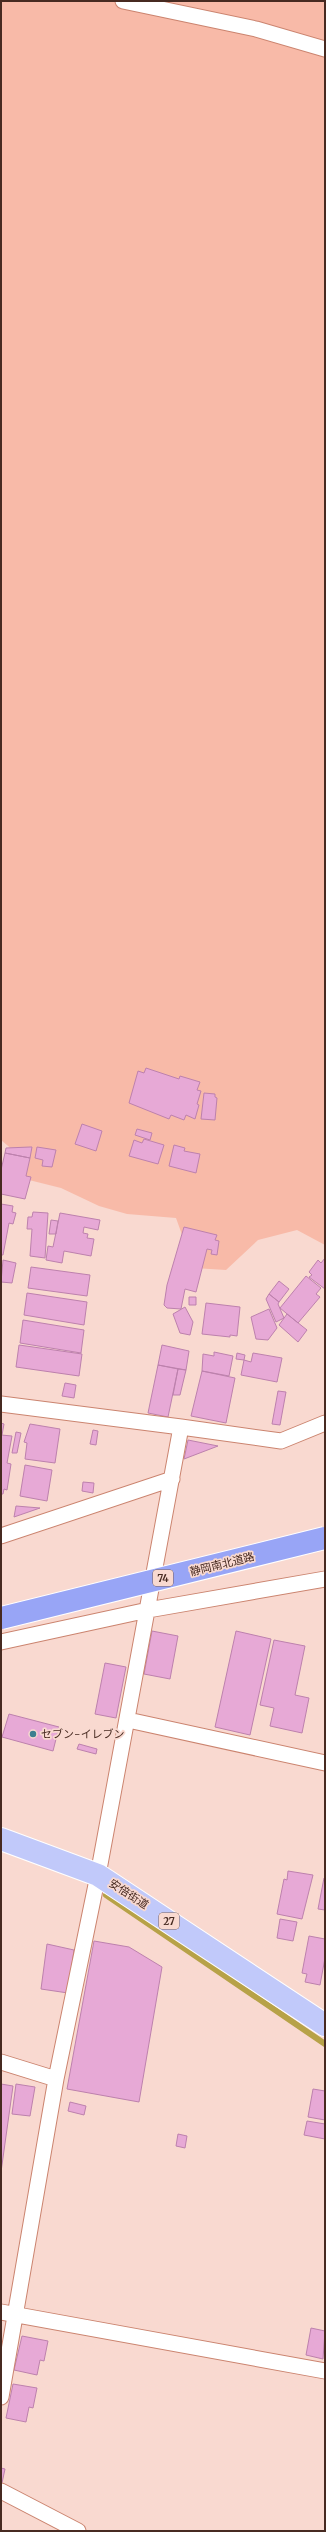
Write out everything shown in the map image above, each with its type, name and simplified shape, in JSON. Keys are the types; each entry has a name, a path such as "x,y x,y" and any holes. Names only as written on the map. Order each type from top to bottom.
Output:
{"highway":[{"name":"静岡南北道路","path":"1,1618 325,1538"},
{"name":"静岡南北道路","path":"1,1628 325,1548"}],"main road":[{"name":"安倍街道","path":"1,1838 98,1875 325,2025"}],"street":[{"path":"123,1 256,29 325,49"},
{"path":"1,1404 281,1441 325,1423"},
{"path":"1,2397 17,2314 56,2079 128,1720 181,1427"},
{"path":"1,1536 172,1479"},
{"path":"1,1642 148,1610 325,1579"},
{"path":"128,1720 325,1763"},
{"path":"1,2062 56,2079"},
{"path":"1,2312 325,2371"},
{"path":"1,2491 78,2531"}],"shaded area":[{"path":"1,1 325,1 325,1245 297,1230 258,1240 226,1270 194,1268 176,1218 127,1214 99,1206 61,1188 21,1178 14,1151 1,1140"}],"building":[{"path":"146,1068 179,1079 180,1076 200,1082 197,1090 201,1091 195,1119 186,1115 184,1120 171,1115 169,1119 129,1103 138,1071 144,1073"},
{"path":"204,1093 215,1094 215,1097 217,1098 215,1120 201,1119"},
{"path":"82,1124 102,1131 96,1151 75,1144"},
{"path":"137,1129 152,1133 150,1140 135,1135"},
{"path":"144,1139 164,1145 158,1164 129,1156 134,1140 142,1143"},
{"path":"174,1145 185,1148 184,1151 200,1154 196,1173 169,1166"},
{"path":"32,1147 30,1158 5,1153 6,1148"},
{"path":"37,1147 56,1150 52,1167 42,1166 43,1160 35,1158"},
{"path":"5,1153 30,1158 26,1176 31,1177 25,1199 1,1194 1,1170"},
{"path":"1,1204 13,1206 12,1212 16,1213 13,1224 9,1223 3,1255 1,1255"},
{"path":"33,1212 48,1213 45,1258 30,1256 32,1229 27,1229 28,1217 32,1217"},
{"path":"60,1213 100,1220 98,1230 84,1227 83,1233 88,1234 87,1238 94,1239 91,1256 64,1251 62,1263 46,1260 48,1246 53,1247"},
{"path":"51,1220 58,1221 56,1234 49,1234"},
{"path":"184,1227 217,1235 215,1240 219,1241 217,1255 211,1254 212,1250 207,1249 196,1292 185,1289 181,1309 167,1308 164,1305 167,1285"},
{"path":"325,1258 325,1289 309,1277 312,1275 309,1272 318,1260 321,1263"},
{"path":"3,1260 16,1263 12,1283 1,1282"},
{"path":"31,1267 90,1275 87,1296 28,1288"},
{"path":"306,1276 321,1288 316,1294 320,1297 298,1323 280,1308"},
{"path":"279,1281 289,1289 279,1302 269,1294"},
{"path":"27,1293 87,1302 84,1325 24,1315"},
{"path":"269,1294 279,1302 278,1304 284,1318 276,1322 266,1299"},
{"path":"189,1297 196,1297 196,1305 189,1305"},
{"path":"206,1303 240,1307 237,1336 230,1335 230,1337 202,1334"},
{"path":"185,1307 193,1322 190,1335 180,1333 173,1314"},
{"path":"269,1309 277,1328 268,1340 256,1339 251,1317"},
{"path":"287,1314 307,1330 298,1342 279,1325"},
{"path":"23,1320 84,1330 81,1353 20,1343"},
{"path":"19,1345 82,1354 79,1376 16,1367"},
{"path":"162,1345 189,1351 186,1370 158,1365"},
{"path":"214,1352 233,1356 229,1376 202,1371 203,1354 214,1356"},
{"path":"237,1353 245,1355 244,1360 236,1359"},
{"path":"253,1353 282,1358 277,1382 241,1375 244,1360 251,1362"},
{"path":"158,1365 178,1369 168,1417 148,1413"},
{"path":"178,1369 186,1370 180,1395 173,1395"},
{"path":"202,1371 235,1378 226,1423 191,1416"},
{"path":"65,1383 76,1385 74,1398 62,1396"},
{"path":"278,1391 286,1392 280,1425 272,1424"},
{"path":"1,1423 4,1424 2,1435 1,1435"},
{"path":"30,1424 60,1429 55,1463 25,1459 27,1443 24,1442"},
{"path":"93,1430 98,1431 96,1445 90,1444"},
{"path":"16,1432 21,1433 17,1453 12,1453"},
{"path":"1,1435 12,1436 7,1463 11,1464 7,1490 4,1489 3,1494 1,1494"},
{"path":"188,1440 218,1446 184,1459"},
{"path":"25,1465 52,1470 47,1501 20,1496"},
{"path":"83,1482 94,1483 93,1493 82,1491"},
{"path":"16,1506 40,1508 14,1517"},
{"path":"152,1631 178,1636 170,1679 144,1674"},
{"path":"236,1631 271,1639 250,1735 215,1727"},
{"path":"274,1640 305,1646 295,1695 309,1698 302,1733 270,1726 274,1708 260,1705"},
{"path":"105,1663 126,1667 116,1718 95,1714"},
{"path":"9,1714 59,1727 53,1751 2,1737"},
{"path":"79,1744 97,1749 96,1754 77,1749"},
{"path":"288,1871 313,1875 302,1919 277,1914 284,1879 287,1880"},
{"path":"324,1878 325,1879 325,1910 318,1909"},
{"path":"280,1919 297,1922 293,1941 277,1938"},
{"path":"309,1936 325,1939 325,1958 320,1985 305,1982 307,1974 302,1973"},
{"path":"94,1941 129,1947 162,1967 139,2102 67,2089"},
{"path":"47,1944 74,1950 68,1993 41,1989"},
{"path":"1,2084 13,2086 1,2172"},
{"path":"16,2084 35,2087 30,2116 12,2114"},
{"path":"313,2089 325,2091 325,2120 308,2117"},
{"path":"70,2102 86,2106 84,2115 68,2111"},
{"path":"307,2121 325,2124 325,2139 304,2135"},
{"path":"178,2134 187,2136 185,2148 176,2146"},
{"path":"311,2328 325,2331 323,2359 306,2355"},
{"path":"22,2336 48,2341 44,2361 40,2360 37,2375 14,2370"},
{"path":"13,2384 37,2388 33,2408 29,2407 26,2422 6,2418"},
{"path":"1,2468 5,2469 2,2483 1,2483"}],"waterway":[{"path":"106,1895 325,2044"}],"place":[{"name":"セブン-イレブン","path":"33,1734"}]}
